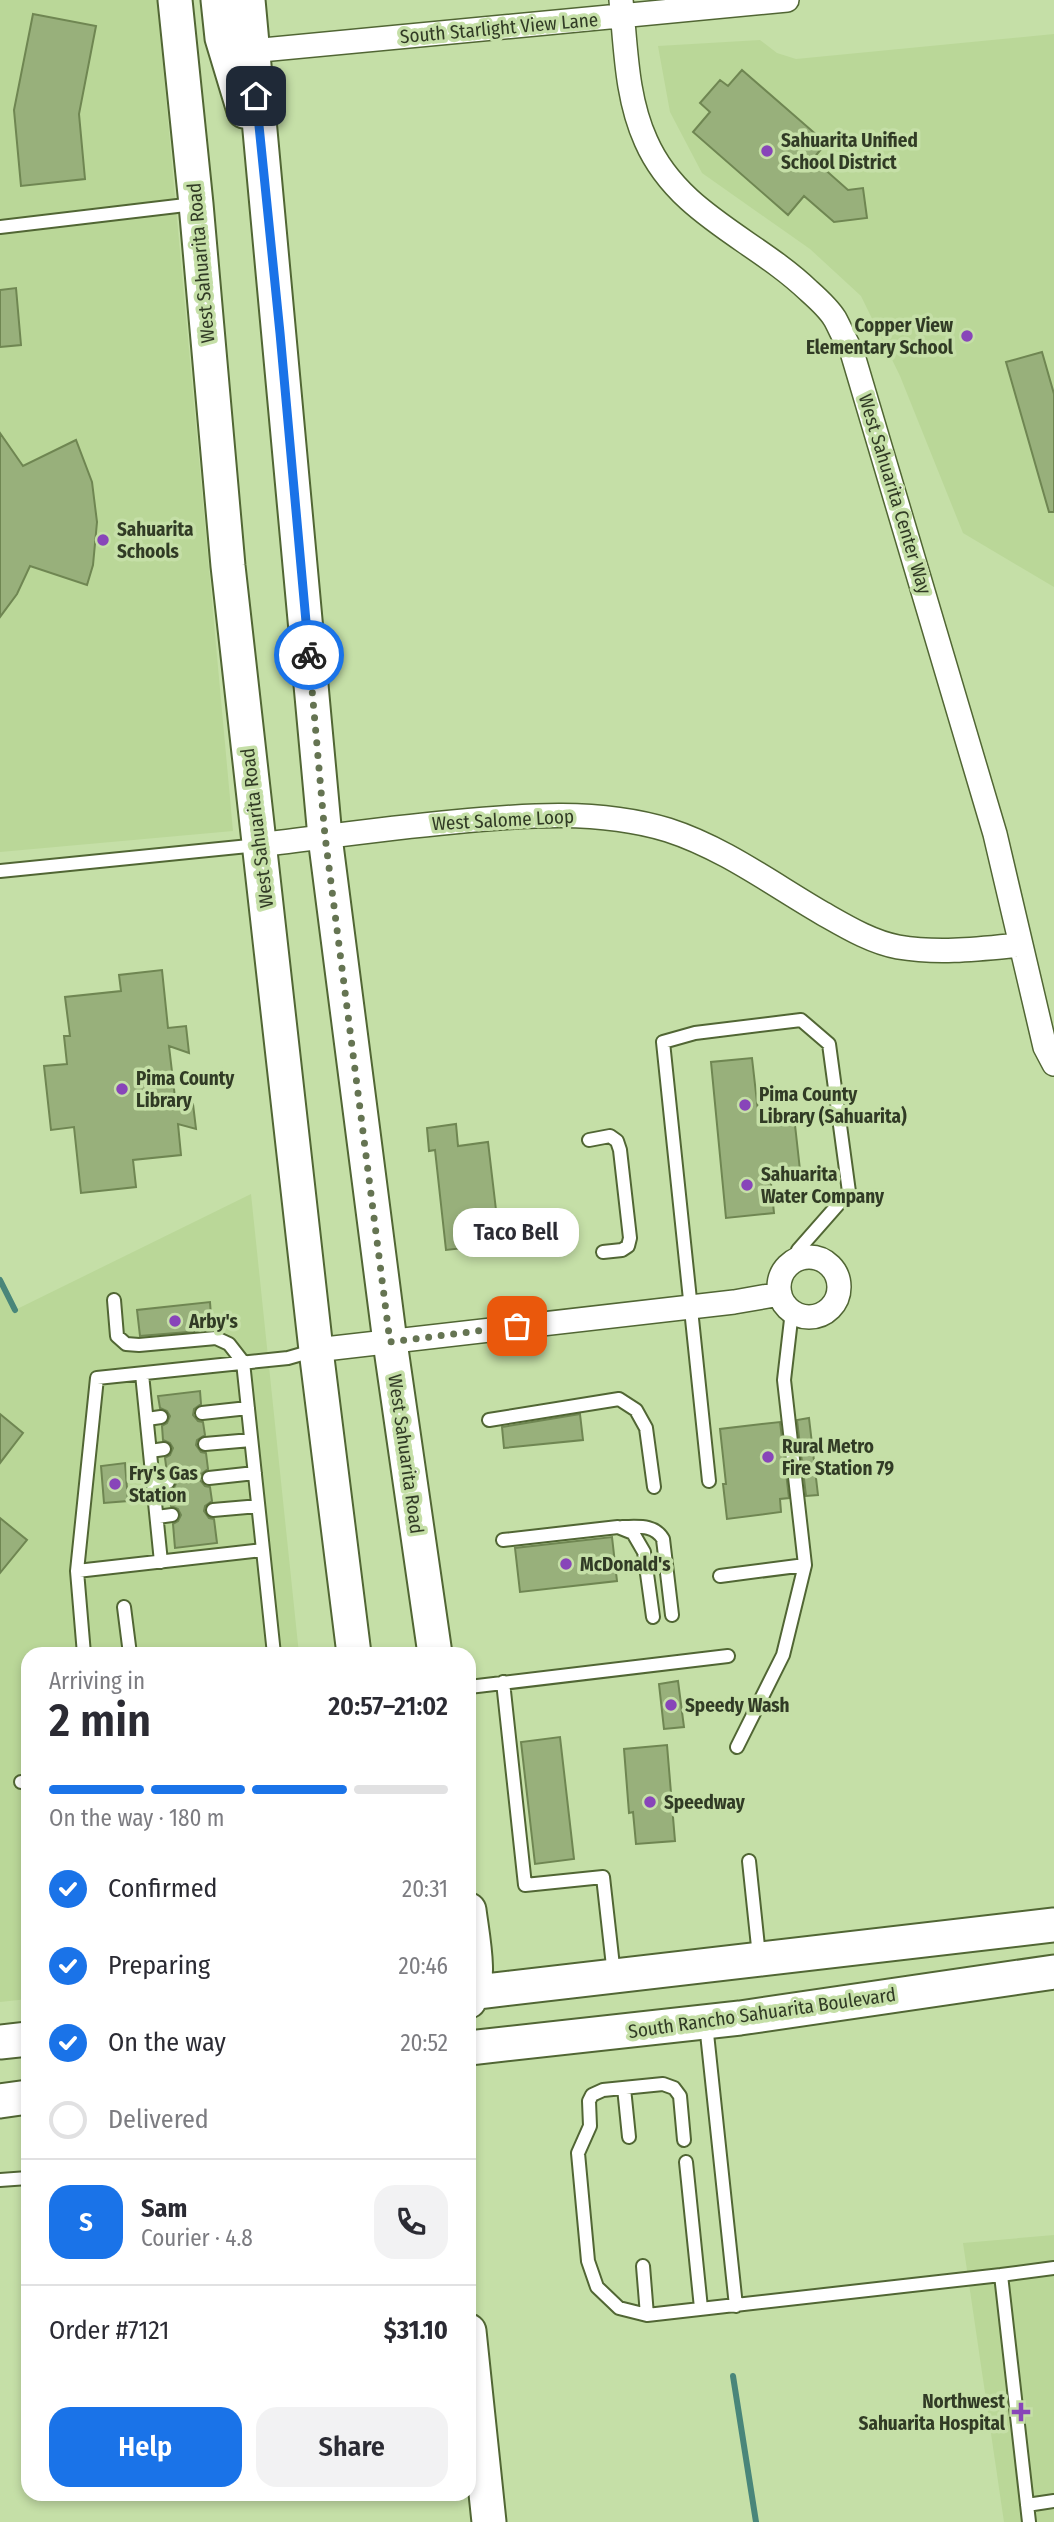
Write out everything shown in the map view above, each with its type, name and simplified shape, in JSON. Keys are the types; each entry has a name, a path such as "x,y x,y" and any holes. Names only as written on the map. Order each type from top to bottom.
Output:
{"main road":[{"name":"West Sahuarita Road","path":"175,0 228,566 316,1350 353,1647"},
{"path":"218,0 222,38 232,76 262,163"},
{"name":"West Sahuarita Road","path":"248,0 325,836 390,1342 434,1647"},
{"path":"476,1995 1054,1926"},
{"name":"South Rancho Sahuarita Boulevard","path":"476,2047 705,2022 1054,1972"},
{"path":"0,2042 21,2040"},
{"path":"0,2101 21,2098"},
{"path":"476,2398 489,2522"}],"street":[{"name":"South Starlight View Lane","path":"252,51 622,8 787,0"},
{"name":"West Sahuarita Center Way","path":"622,8 630,96 646,142 671,184 710,219 778,264 808,290 833,316 852,352 995,834 1045,1047 1054,1064"},
{"name":"West Salome Loop","path":"259,845 378,829 520,816 587,816 634,822 670,831 722,852 856,932 897,947 950,951 1020,945"},
{"path":"316,1350 734,1303 786,1303 807,1317 817,1316 833,1306 838,1297 838,1277 833,1268 816,1257 803,1257 788,1265 782,1273 786,1303"}],"lane":[{"path":"0,227 196,204"},
{"name":"West Salome Loop","path":"0,871 259,845"},
{"path":"709,1481 663,1042 695,1033 801,1020 828,1044 849,1192 798,1250 803,1257"},
{"path":"589,1140 610,1136 617,1141 620,1150 630,1238 628,1246 622,1250 603,1252"},
{"path":"114,1300 117,1336 126,1344 216,1338 229,1344 243,1362 273,1647"},
{"path":"737,1747 783,1655 805,1564 784,1380 786,1303"},
{"path":"83,1647 77,1571 97,1378 288,1358 316,1350"},
{"path":"142,1374 161,1562"},
{"path":"489,1420 619,1399 636,1410 646,1428 654,1487"},
{"path":"202,1413 248,1408"},
{"path":"147,1419 161,1417"},
{"path":"205,1444 251,1440"},
{"path":"150,1451 164,1449"},
{"path":"209,1478 254,1473"},
{"path":"153,1483 168,1482"},
{"path":"213,1510 258,1506"},
{"path":"157,1517 172,1515"},
{"path":"618,1527 633,1533 644,1552 653,1617"},
{"path":"503,1540 618,1527 648,1527 659,1532 663,1539 672,1615"},
{"path":"77,1571 263,1550"},
{"path":"720,1576 805,1564"},
{"path":"124,1607 129,1647"},
{"path":"476,1686 728,1656"},
{"path":"503,1682 525,1885 603,1877 615,1978"},
{"path":"749,1861 760,1960"},
{"path":"705,2022 736,2306"},
{"path":"684,2140 680,2096 674,2088 663,2084 603,2090 592,2095 589,2101 590,2126 578,2153 588,2261 597,2287 619,2308 647,2315 1054,2268"},
{"path":"624,2088 629,2137"},
{"path":"686,2162 701,2308"},
{"path":"0,2180 21,2178"},
{"path":"643,2266 647,2315"},
{"path":"1001,2275 1029,2522"},
{"path":"1027,2505 1054,2501"}],"shaded area":[{"name":"Sahuarita Schools","path":"0,0 157,0 233,831 0,852"},
{"name":"Copper View Elementary School","path":"1054,34 1054,587 963,533 900,376 861,296 810,249 702,173 670,112 658,46 760,40 777,53 796,59"},
{"path":"251,1194 298,1647 21,1647 21,2000 0,2002 0,1280 15,1310"},
{"name":"Northwest Sahuarita Hospital","path":"1054,2235 1054,2522 1004,2522 963,2243"}],"building":[{"path":"33,14 96,26 79,114 85,179 21,186 14,110"},
{"name":"Sahuarita Unified School District","path":"742,70 826,143 813,159 848,190 863,188 867,218 834,222 804,196 788,215 693,132 710,112 700,103 720,80 728,86"},
{"path":"16,288 21,345 0,347 0,290"},
{"path":"1042,352 1054,394 1054,512 1049,512 1006,362"},
{"path":"0,433 23,466 76,440 92,482 97,522 93,565 87,585 30,566 17,594 0,617"},
{"name":"Pima County Library","path":"162,970 168,1028 186,1026 189,1053 169,1046 176,1106 193,1104 196,1129 178,1124 181,1155 133,1160 136,1187 81,1193 74,1127 51,1130 44,1066 67,1064 64,1036 70,1036 65,997 121,991 119,975"},
{"path":"752,1058 759,1120 794,1116 800,1170 770,1173 774,1213 726,1218 711,1062"},
{"path":"456,1124 458,1146 488,1142 500,1244 446,1250 435,1150 429,1151 427,1128"},
{"name":"Arby's","path":"210,1302 212,1330 140,1336 137,1310"},
{"path":"200,1391 201,1404 194,1409 193,1415 203,1422 205,1435 197,1440 196,1445 201,1452 206,1453 208,1469 201,1474 200,1480 210,1487 212,1501 205,1506 204,1511 209,1518 214,1519 217,1543 175,1548 173,1524 181,1515 178,1509 171,1506 169,1491 177,1481 167,1473 165,1458 173,1448 163,1440 162,1426 170,1416 160,1408 158,1396"},
{"path":"0,1414 23,1433 0,1463"},
{"path":"580,1414 583,1440 504,1448 502,1427"},
{"path":"809,1418 818,1495 806,1496 797,1420"},
{"name":"Rural Metro Fire Station 79","path":"780,1422 789,1498 780,1499 781,1512 727,1519 720,1429"},
{"name":"Fry's Gas Station","path":"125,1463 128,1501 104,1503 101,1466"},
{"path":"0,1518 27,1540 0,1573"},
{"name":"McDonald's","path":"612,1537 617,1581 520,1592 515,1548"},
{"name":"Speedy Wash","path":"678,1681 684,1727 664,1729 659,1684"},
{"path":"560,1737 574,1859 535,1864 521,1742"},
{"name":"Speedway","path":"667,1745 675,1841 636,1844 633,1812 629,1813 624,1749"}],"waterway":[{"path":"0,1280 15,1310"},
{"path":"733,2376 756,2522"}],"way so far":[{"path":"309,655 325,836 390,1342 517,1326"}],"place":[{"name":"Sahuarita Unified School District","path":"767,151"},
{"name":"Copper View Elementary School","path":"967,336"},
{"name":"Sahuarita Schools","path":"103,540"},
{"name":"Pima County Library","path":"122,1089"},
{"name":"Pima County Library (Sahuarita)","path":"745,1105"},
{"name":"Sahuarita Water Company","path":"747,1185"},
{"name":"Arby's","path":"175,1321"},
{"name":"Taco Bell","path":"517,1326"},
{"name":"Rural Metro Fire Station 79","path":"768,1457"},
{"name":"Fry's Gas Station","path":"115,1484"},
{"name":"McDonald's","path":"566,1564"},
{"name":"Speedy Wash","path":"671,1705"},
{"name":"Speedway","path":"650,1802"},
{"name":"Northwest Sahuarita Hospital","path":"1021,2412"}],"route":[{"path":"256,96 309,655"}]}
